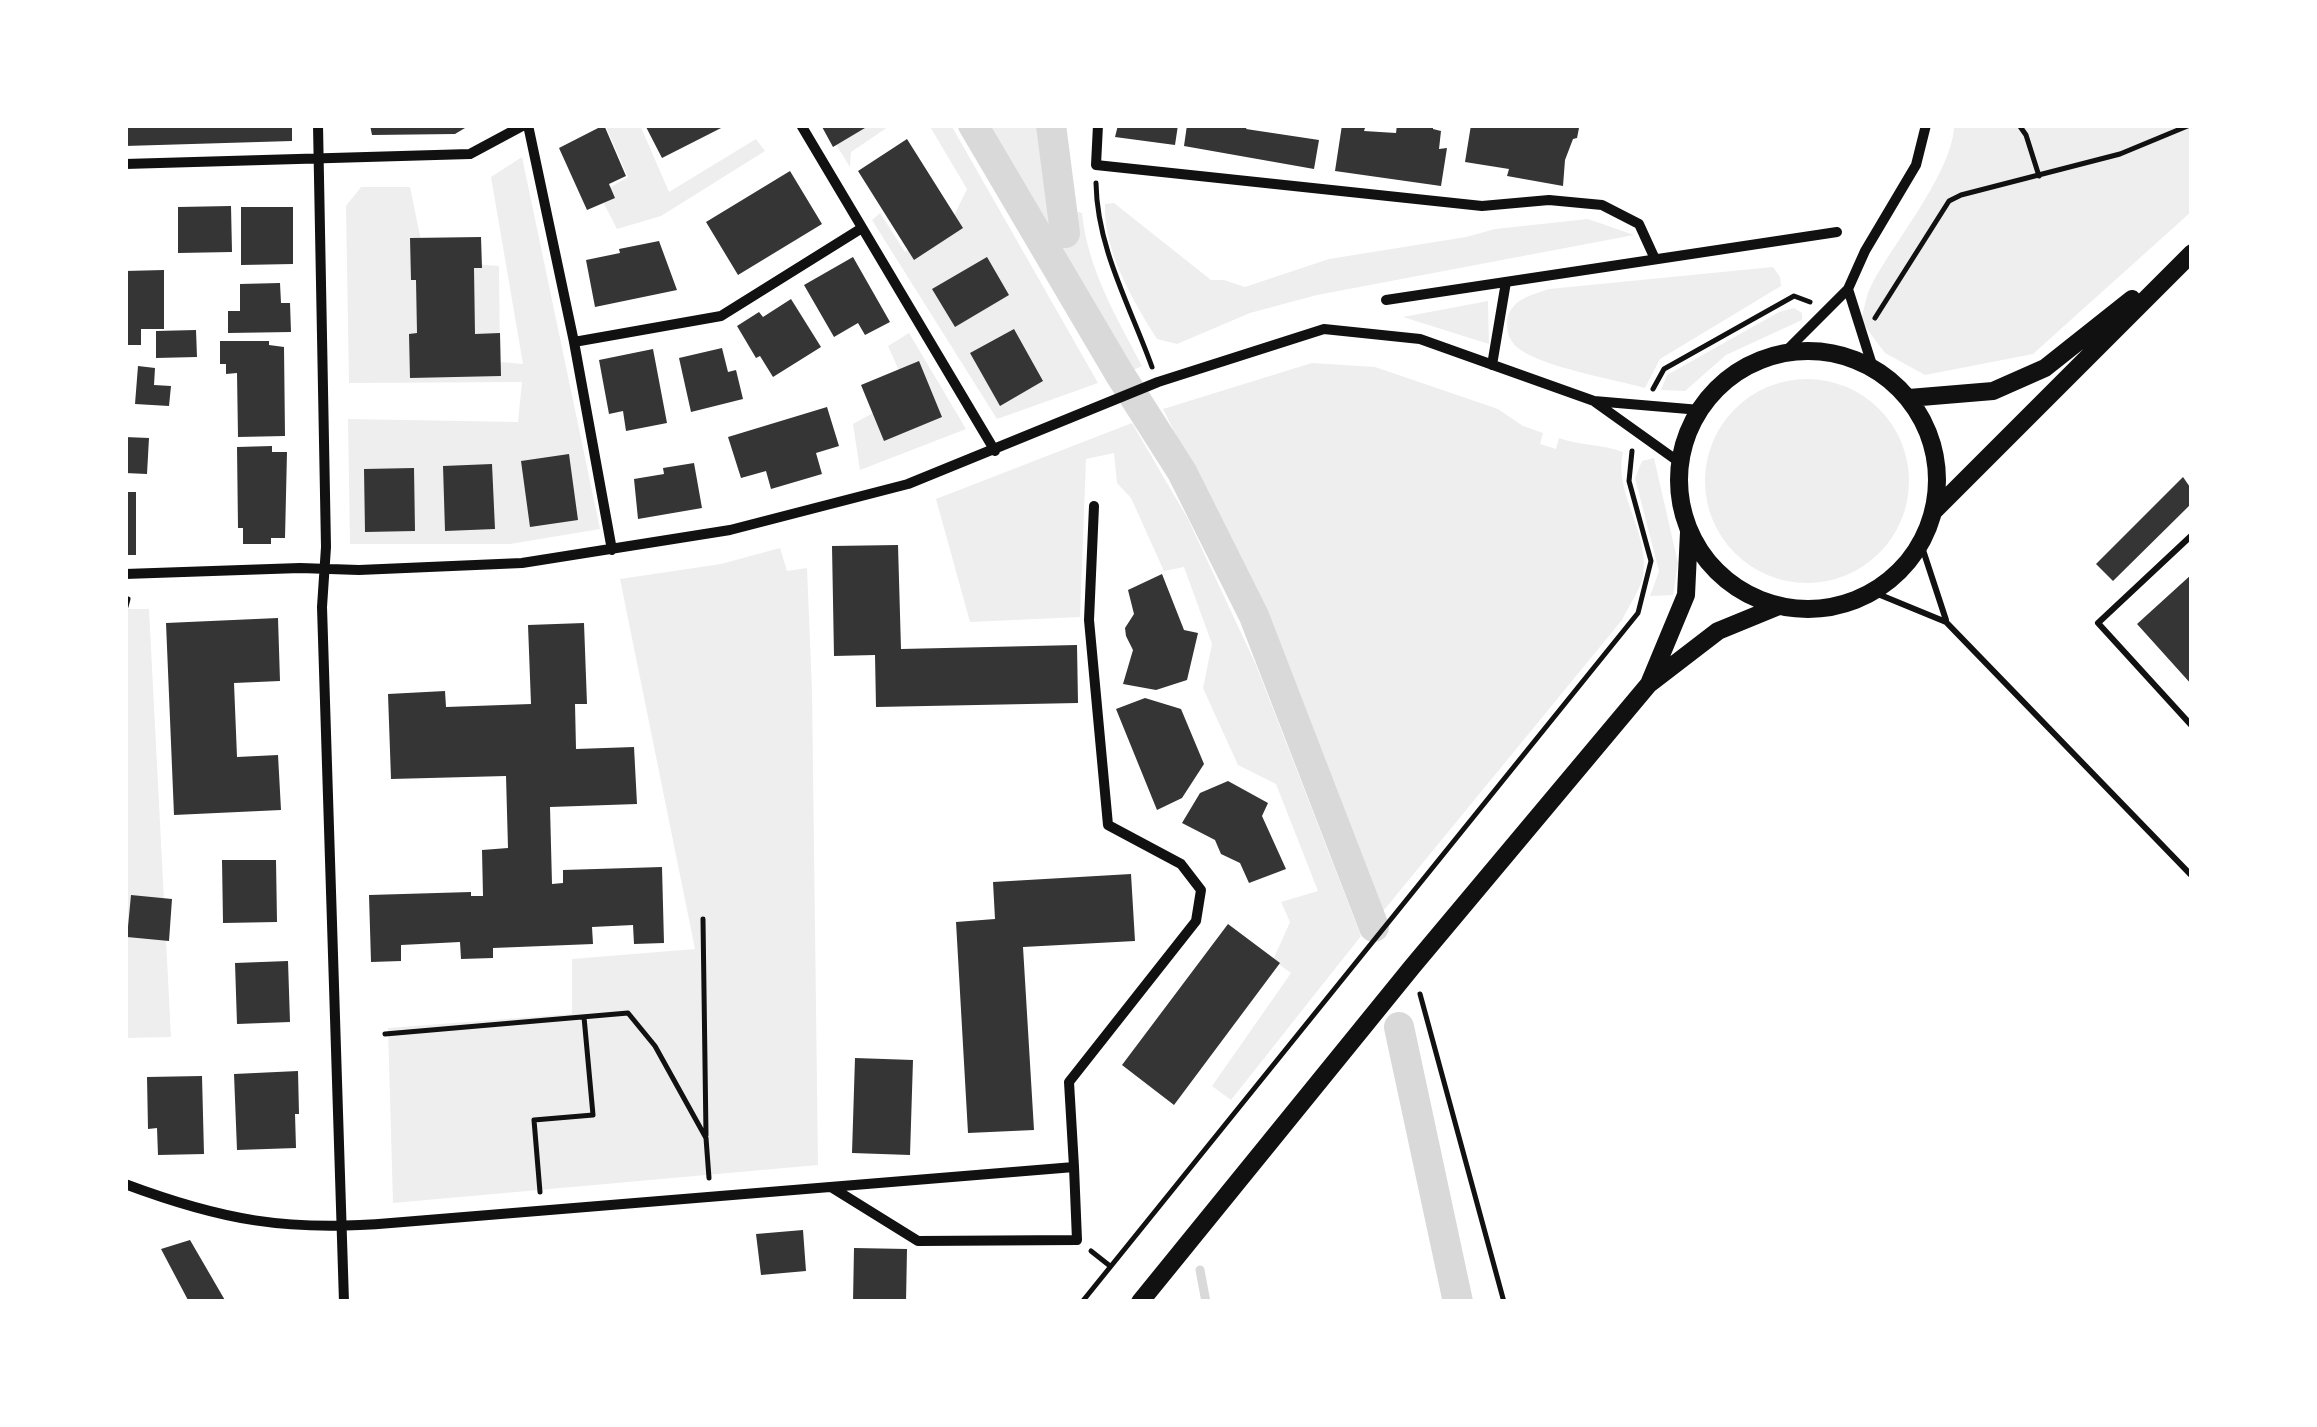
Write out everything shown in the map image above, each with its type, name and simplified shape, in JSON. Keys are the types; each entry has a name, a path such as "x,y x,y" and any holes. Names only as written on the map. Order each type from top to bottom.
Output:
{"main road":[{"path":"1909,398 1993,391 2044,368 2192,250"},
{"path":"1934,511 2192,250"},
{"path":"1785,352 1845,356 1872,368 1909,398 1929,433 1938,471 1934,511 1921,544 1899,573 1873,592 1843,605 1811,610 1778,606 1750,596 1725,580 1704,558 1689,532 1679,498 1679,462 1689,428 1700,410 1712,393 1745,366 1785,352"},
{"path":"1649,684 1686,595 1689,532"},
{"path":"1140,1302 1412,967 1649,684 1718,631 1778,606"}],"street":[{"path":"318,125 325,569 322,607 344,1302"},
{"path":"125,164 470,154 526,125 574,342 612,550"},
{"path":"801,125 995,451"},
{"path":"1098,125 1096,165 1482,206 1549,200 1602,205 1639,224 1655,259"},
{"path":"1785,352 1848,289 1916,165 1926,125"},
{"path":"574,342 721,316 862,228"},
{"path":"1386,300 1837,232"},
{"path":"1492,365 1506,282"},
{"path":"1848,289 1872,368"},
{"path":"125,574 522,564 730,530 908,484 1158,382 1324,329 1420,340 1594,401 1700,410"},
{"path":"1594,401 1679,462"},
{"path":"831,1187 918,1241 1077,1240 1070,1082 1196,920 1201,890 1181,864 1108,825 1089,620 1094,506"},
{"path":"125,1184 194,1210 276,1225 342,1228 1074,1167"}],"lane":[{"path":"2192,535 2098,624 2192,726"},
{"path":"1921,544 1946,622"},
{"path":"1873,592 1946,622 2192,876"}],"path":[{"path":"2019,125 2039,176"},
{"path":"1865,322 1873,322 1949,201 2120,154 2190,125"},
{"path":"1096,165 1097,214 1103,241 1158,382"},
{"path":"1652,390 1664,369 1794,296 1814,303"},
{"path":"1082,1302 1638,613 1651,561 1629,480 1632,447"},
{"path":"125,610 128,599"},
{"path":"704,919 706,1138 710,1178"},
{"path":"1412,967 1504,1302"},
{"path":"385,1034 628,1013 654,1046 706,1138"},
{"path":"540,1192 534,1120 593,1115 584,1017"},
{"path":"1077,1240 1111,1266"}],"shaded area":[{"path":"605,125 640,125 669,192 756,139 765,151 661,216 617,229 599,194 628,177"},
{"path":"824,125 891,125 851,152 850,167"},
{"path":"929,125 951,125 1098,383 997,419 872,220 880,213 905,252 950,224 967,189"},
{"path":"989,125 1042,125 1054,206 1082,213 1097,273 1142,366 1129,372"},
{"path":"1954,125 2192,125 2192,211 2033,354 1925,375 1885,353 1861,321 1872,284 1944,163"},
{"path":"522,157 600,529 510,544 350,544 348,419 518,422 522,382 349,383 346,206 361,187 410,187 425,260 499,266 500,362 523,364 491,177"},
{"path":"1114,203 1211,280 1245,287 1329,259 1495,229 1588,219 1634,235 1317,295 1250,313 1177,344 1157,339 1121,274 1106,221 1105,204"},
{"path":"1773,267 1781,286 1660,359 1645,388 1543,361 1518,348 1508,331 1507,320 1513,307 1549,289"},
{"path":"1488,301 1489,344 1403,317"},
{"path":"1794,308 1802,313 1802,320 1726,355 1685,391 1661,390 1667,375 1779,312"},
{"path":"909,333 966,429 860,470 853,424 909,393 888,346"},
{"path":"1312,363 1375,367 1498,409 1523,426 1543,433 1540,444 1556,449 1559,438 1623,452 1623,482 1644,560 1637,593 1622,620 1380,915 1309,722 1244,573 1163,409"},
{"path":"1807,379 1846,387 1879,409 1901,442 1909,481 1901,520 1879,553 1846,575 1807,583 1768,575 1735,553 1713,520 1705,481 1713,442 1735,409 1768,387"},
{"path":"1132,423 1188,519 1256,665 1361,936 1231,1100 1212,1086 1291,973 1273,960 1290,922 1281,902 1318,891 1276,784 1238,765 1203,688 1212,644 1184,567 1164,571 1131,498 1117,483 1114,453 1086,459 1080,617 970,622 936,499"},
{"path":"1654,458 1678,563 1673,595 1650,596 1659,571 1635,478 1642,461"},
{"path":"780,548 787,571 807,568 818,1165 393,1203 388,1028 572,1014 572,959 695,949 620,579 721,564"},
{"path":"125,609 149,609 171,1037 125,1038"}],"building":[{"path":"125,125 292,125 292,141 125,146"},
{"path":"370,125 470,125 455,134 372,135"},
{"path":"604,125 626,176 609,184 615,198 587,210 559,148"},
{"path":"645,125 727,125 662,158"},
{"path":"821,125 870,125 833,147"},
{"path":"1118,125 1178,125 1175,145 1115,137"},
{"path":"1187,125 1248,125 1246,129 1319,140 1314,169 1184,146"},
{"path":"1342,125 1366,125 1364,131 1396,133 1397,125 1433,125 1433,129 1441,131 1439,149 1447,148 1441,186 1335,171"},
{"path":"1471,125 1579,128 1565,160 1563,186 1507,176 1509,169 1465,162"},
{"path":"907,139 963,228 914,260 858,171"},
{"path":"790,171 822,224 738,275 706,222"},
{"path":"231,206 232,252 178,253 178,207"},
{"path":"241,207 293,207 293,264 241,265"},
{"path":"481,237 482,268 474,268 475,334 500,333 501,376 410,378 409,334 417,333 410,238"},
{"path":"659,241 677,290 595,307 586,260"},
{"path":"853,257 890,322 865,335 858,323 834,337 804,285"},
{"path":"987,257 1009,295 955,327 932,289"},
{"path":"164,270 164,329 141,329 141,345 125,345 125,271"},
{"path":"280,283 281,303 290,303 291,332 228,333 228,311 240,311 240,284"},
{"path":"791,299 821,347 773,377 737,326 759,312 763,317"},
{"path":"1014,329 1043,381 1000,406 970,353"},
{"path":"196,330 197,357 156,358 156,331"},
{"path":"220,341 269,341 269,345 284,347 285,436 238,437 237,373 226,374 226,364 220,364"},
{"path":"722,348 728,372 736,370 743,399 691,412 679,358"},
{"path":"653,349 667,423 626,431 623,411 609,414 599,360"},
{"path":"919,361 942,417 884,441 861,385"},
{"path":"138,366 155,368 154,385 171,386 169,406 135,404"},
{"path":"827,407 839,446 816,453 822,474 771,489 766,471 741,478 728,437"},
{"path":"125,437 149,438 147,474 125,473"},
{"path":"272,446 272,452 287,452 285,538 271,538 271,544 243,544 243,528 238,528 237,447"},
{"path":"569,454 578,520 530,527 521,461"},
{"path":"694,463 702,508 638,519 634,479 664,474 663,468"},
{"path":"492,464 495,529 445,531 443,466"},
{"path":"414,468 415,531 365,532 364,469"},
{"path":"2183,477 2192,490 2192,503 2113,581 2096,564"},
{"path":"125,492 136,492 136,555 125,555"},
{"path":"898,545 901,649 1077,645 1078,703 876,707 875,655 834,656 832,546"},
{"path":"1162,574 1184,630 1198,633 1187,680 1156,690 1123,684 1133,650 1125,628 1134,614 1128,590"},
{"path":"2192,574 2192,685 2137,624"},
{"path":"278,618 280,681 234,683 237,757 278,755 281,810 174,815 166,623"},
{"path":"584,623 587,704 575,704 576,749 634,747 637,804 550,807 552,884 563,883 563,870 662,867 664,943 634,944 633,925 592,927 593,944 493,948 493,958 461,959 460,942 401,945 401,961 371,962 369,895 471,892 471,896 483,896 482,850 508,848 506,776 391,779 388,694 445,691 446,707 531,704 528,625"},
{"path":"1145,698 1181,709 1204,764 1182,798 1157,810 1116,709"},
{"path":"1228,781 1268,803 1262,816 1286,869 1249,883 1240,863 1221,854 1215,840 1182,823 1200,793"},
{"path":"222,860 276,860 277,922 223,923"},
{"path":"1131,874 1135,941 1023,947 1034,1130 968,1133 956,922 995,919 993,882"},
{"path":"131,895 172,899 169,941 127,937"},
{"path":"1228,924 1280,963 1174,1105 1122,1065"},
{"path":"288,961 290,1022 237,1024 235,963"},
{"path":"855,1058 913,1060 910,1155 852,1153"},
{"path":"298,1071 296,1148 237,1150 234,1074"},
{"path":"202,1076 204,1154 158,1155 157,1128 148,1129 147,1077"},
{"path":"803,1230 806,1271 761,1275 756,1234"},
{"path":"190,1240 226,1302 189,1302 161,1249"},
{"path":"854,1248 907,1249 906,1302 853,1302"}],"waterway":[{"path":"973,125 1182,472 1254,616 1374,927"},
{"path":"1051,125 1065,233"},
{"path":"1399,1027 1458,1302"},
{"path":"1200,1270 1206,1302"}]}
